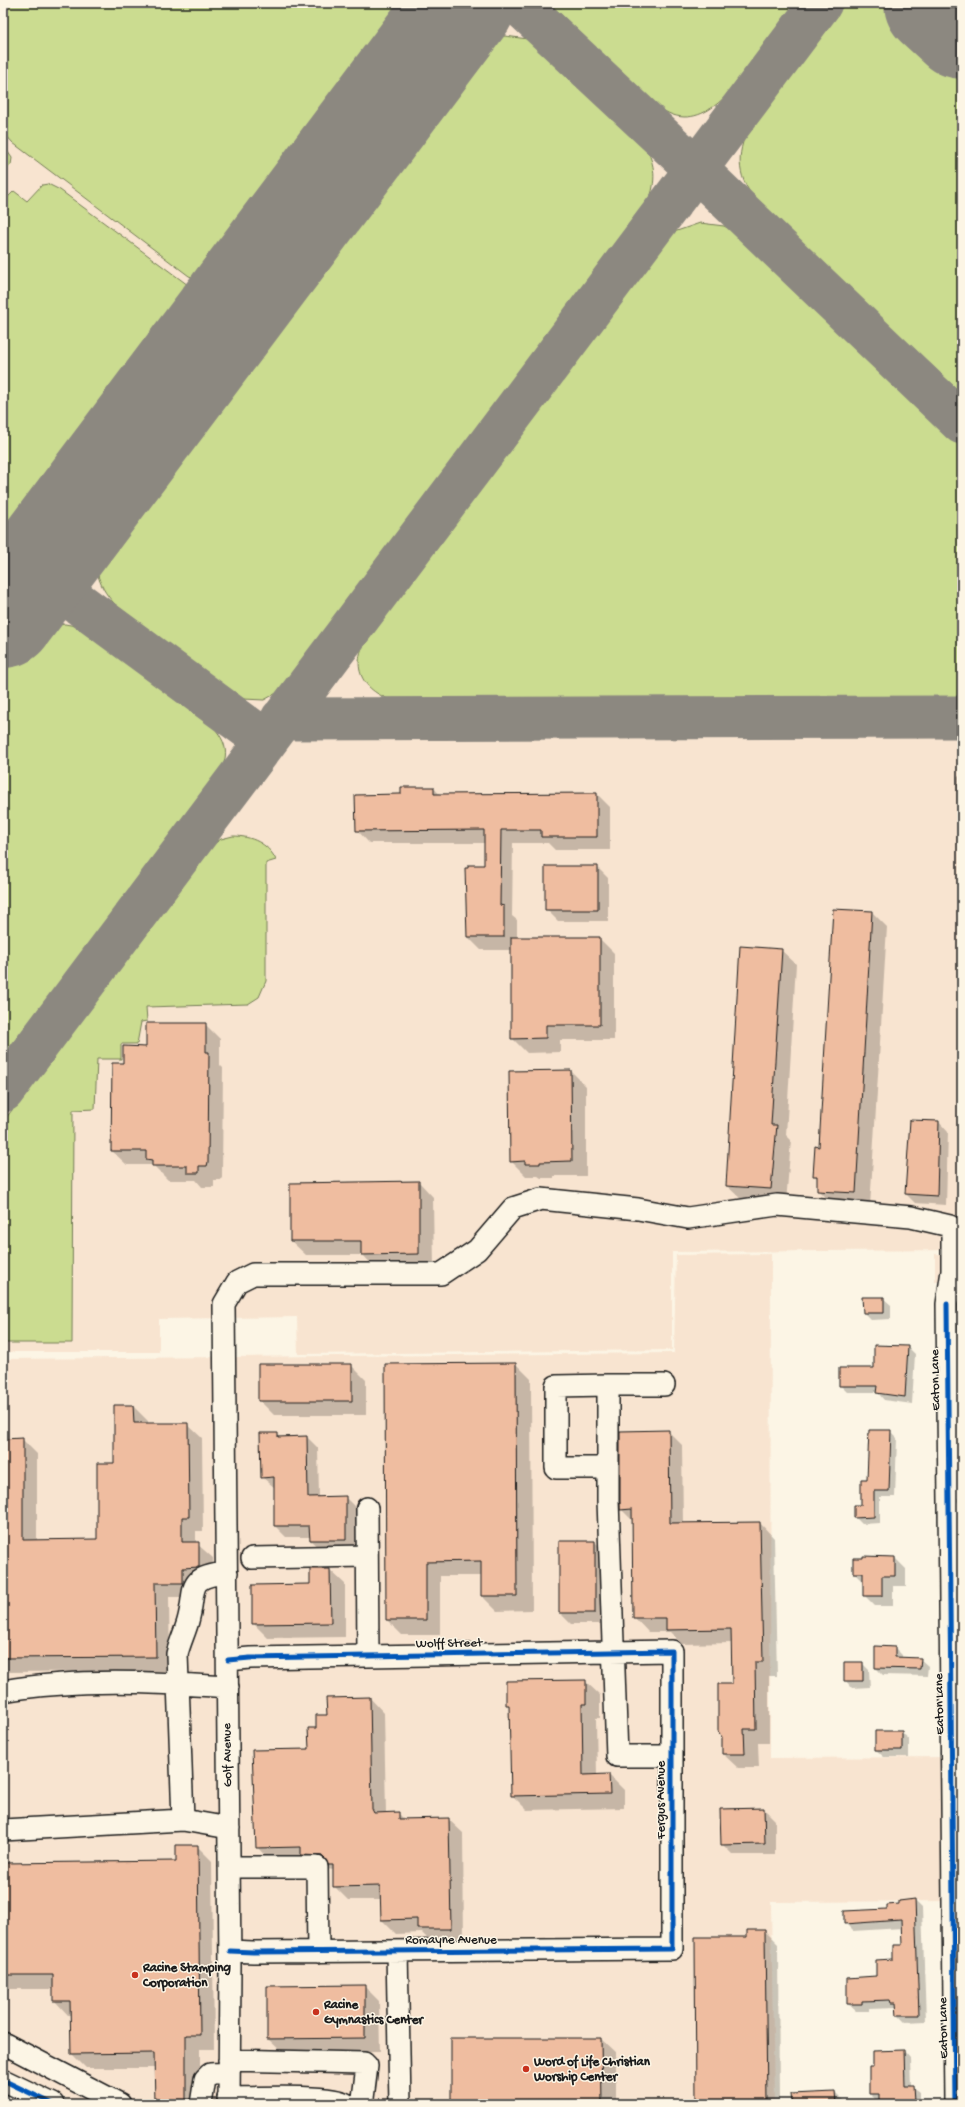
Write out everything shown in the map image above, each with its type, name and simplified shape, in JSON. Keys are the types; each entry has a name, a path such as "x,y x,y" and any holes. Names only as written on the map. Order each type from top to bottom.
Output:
{"street":[{"name":"Eaton Lane","path":"225,1406 224,1304 237,1282 253,1274 441,1274 477,1250 513,1208 541,1199 638,1209 688,1218 777,1205 911,1217 950,1226 952,1232 952,1271 947,1304 956,1550 958,2057 955,2104"},
{"path":"608,1385 608,1468 617,1756 672,1756"},
{"path":"608,1468 556,1468 556,1386 664,1385"},
{"name":"Golf Avenue","path":"225,1406 230,1951 229,2101"},
{"path":"367,1508 368,1656"},
{"path":"252,1558 367,1556"},
{"path":"183,1820 177,1654 181,1638 188,1623 193,1588 197,1582 205,1577 227,1574"},
{"name":"Wolff Street","path":"228,1660 250,1658 672,1651"},
{"name":"Fergus Avenue","path":"672,1651 672,1949"},
{"path":"3,1691 44,1685 177,1683 228,1688"},
{"path":"3,1830 183,1820 229,1828"},
{"path":"229,1867 317,1867 318,1952"},
{"name":"Romayne Avenue","path":"230,1951 318,1952 672,1949"},
{"path":"397,1951 400,2104"},
{"path":"3,2043 120,2104"},
{"path":"201,2104 205,2079 210,2074 229,2067 364,2063 367,2066 363,2098 359,2104"},
{"path":"64,2104 71,2079"},
{"path":"3,2080 53,2104"},
{"path":"229,2101 321,2099 342,2101 346,2104"}],"shaded area":[{"path":"3,3 962,3 962,1250 672,1252 672,1350 298,1354 297,1317 159,1319 159,1352 3,1352"},
{"path":"771,1254 770,1758 959,1757 957,1346 962,1333 962,1901 771,1902 774,2104 77,2104 3,2068 3,1359 674,1353 676,1255"},
{"path":"935,1254 962,1254 962,1282 953,1280 935,1282"}],"green space":[{"path":"3,3 414,3 209,280 200,280 189,276 13,143 3,132"},
{"path":"549,3 799,3 739,82 727,95 715,106 702,113 688,117 673,115 657,106"},
{"path":"849,3 888,3 962,72 962,394 759,203 746,186 742,177 740,158 749,127 841,8"},
{"path":"505,36 528,39 538,44 645,147 649,153 654,173 653,187 649,201 282,690 264,700 243,699 234,695 110,599 98,577 96,561 99,544 474,46 489,38"},
{"path":"3,145 12,158 11,165 3,173"},
{"path":"48,184 60,190 188,285 193,300 3,553 3,195 7,198 14,191 27,201 42,185"},
{"path":"700,223 724,226 741,235 962,444 962,704 403,703 390,700 379,695 364,680 360,671 359,661 361,650 367,637 662,244 674,232"},
{"path":"65,624 89,631 209,722 216,730 224,745 226,752 225,760 212,785 3,1062 3,673 21,647 35,634 53,626"},
{"path":"233,836 246,837 264,845 273,854 276,860 266,863 266,981 259,997 248,1004 146,1007 147,1021 141,1022 137,1044 121,1044 121,1059 97,1059 95,1109 73,1110 72,1343 3,1343 3,1122 208,848 221,839"},
{"path":"962,1099 962,1215 960,1215"}],"building":[{"path":"401,787 434,787 434,794 597,793 597,837 541,837 541,830 501,830 500,905 504,906 504,937 467,937 465,868 468,868 468,865 484,865 484,830 356,831 355,795 401,794"},
{"path":"545,866 598,866 598,910 545,910"},
{"path":"833,909 872,911 856,1193 817,1191 817,1176 813,1176 815,1146 819,1147"},
{"path":"511,937 600,937 600,1025 546,1025 546,1038 511,1039"},
{"path":"740,946 782,949 771,1125 777,1125 771,1189 726,1186"},
{"path":"146,1023 206,1023 206,1052 209,1052 208,1162 207,1166 199,1166 199,1173 187,1173 187,1166 152,1166 152,1160 146,1159 146,1151 111,1151 112,1063 123,1063 123,1046 146,1047"},
{"path":"571,1070 572,1161 540,1162 540,1164 525,1164 525,1161 510,1162 509,1071"},
{"path":"910,1120 939,1121 937,1196 905,1194"},
{"path":"419,1181 419,1254 361,1255 361,1241 290,1241 290,1183"},
{"path":"862,1297 884,1297 884,1313 863,1313"},
{"path":"874,1345 908,1346 905,1397 876,1393 877,1386 839,1386 839,1368 874,1368"},
{"path":"516,1363 517,1596 481,1596 481,1561 426,1562 426,1620 386,1620 385,1364"},
{"path":"258,1364 352,1364 352,1401 258,1401"},
{"path":"114,1405 133,1405 134,1423 188,1423 189,1517 182,1517 182,1542 199,1542 199,1567 183,1568 183,1583 155,1583 156,1657 3,1658 3,1439 23,1438 23,1540 97,1539 97,1463 114,1463"},
{"path":"669,1430 670,1523 760,1522 763,1662 755,1662 756,1729 744,1729 745,1754 722,1754 722,1737 718,1731 718,1684 732,1684 731,1629 666,1630 666,1618 633,1618 632,1509 620,1510 620,1431"},
{"path":"869,1430 891,1430 889,1491 874,1491 874,1517 854,1518 854,1505 861,1505 861,1479 867,1479"},
{"path":"260,1433 278,1433 278,1437 307,1436 308,1497 346,1496 346,1540 310,1540 309,1526 274,1526 274,1477 261,1478"},
{"path":"559,1541 595,1541 595,1613 559,1613"},
{"path":"863,1556 895,1557 895,1576 882,1576 882,1596 863,1596 863,1573 853,1573 853,1558 863,1558"},
{"path":"310,1569 330,1569 331,1623 252,1624 252,1585 310,1584"},
{"path":"875,1646 895,1647 895,1657 921,1658 920,1669 875,1668"},
{"path":"844,1662 863,1662 863,1681 844,1681"},
{"path":"586,1680 586,1704 582,1704 583,1775 609,1774 610,1794 511,1796 509,1705 506,1705 506,1681"},
{"path":"370,1697 372,1809 374,1813 399,1812 399,1819 449,1818 451,1929 417,1929 417,1919 381,1920 380,1886 333,1887 333,1865 328,1865 323,1856 301,1855 301,1847 256,1848 252,1750 309,1749 308,1728 316,1728 316,1715 327,1715 326,1698"},
{"path":"875,1731 902,1731 902,1750 875,1750"},
{"path":"764,1808 765,1844 721,1845 720,1809"},
{"name":"Racine Stamping Corporation","path":"176,1845 198,1845 200,2035 186,2035 186,2104 155,2104 154,2053 71,2054 70,2001 53,2001 53,1975 3,1975 3,1863 176,1861"},
{"path":"915,1899 919,2015 897,2015 896,2003 891,2003 890,2000 862,2001 862,2004 847,2004 847,1978 876,1976 876,1960 893,1959 893,1945 902,1945 901,1920 844,1924 844,1911 887,1909 887,1905 899,1904 899,1901"},
{"path":"747,1930 765,1930 767,2104 696,2104 695,1937 747,1937"},
{"name":"Racine Gymnastics Center","path":"365,1985 365,2038 267,2039 267,1986"},
{"name":"Word of Life Christian Worship Center","path":"451,2038 601,2038 602,2104 451,2104"},
{"path":"904,2050 905,2085 913,2085 914,2101 910,2101 910,2104 879,2104 879,2094 869,2094 869,2067 873,2067 873,2051"},
{"path":"835,2092 836,2104 792,2104 791,2094"}],"taxiway":[{"path":"518,3 696,169 962,423"},
{"path":"3,1091 821,3"},
{"path":"36,572 266,741"},
{"path":"282,719 962,717"}],"runway":[{"path":"3,615 463,3"},
{"path":"937,3 962,26"}],"cycle path":[{"path":"947,1304 955,2104"},
{"path":"228,1660 250,1658 672,1651 672,1949 230,1951"},
{"path":"3,2080 53,2104"}],"place":[{"name":"Racine Stamping Corporation","path":"135,1975"},
{"name":"Racine Gymnastics Center","path":"316,2012"},
{"name":"Word of Life Christian Worship Center","path":"526,2069"}]}
